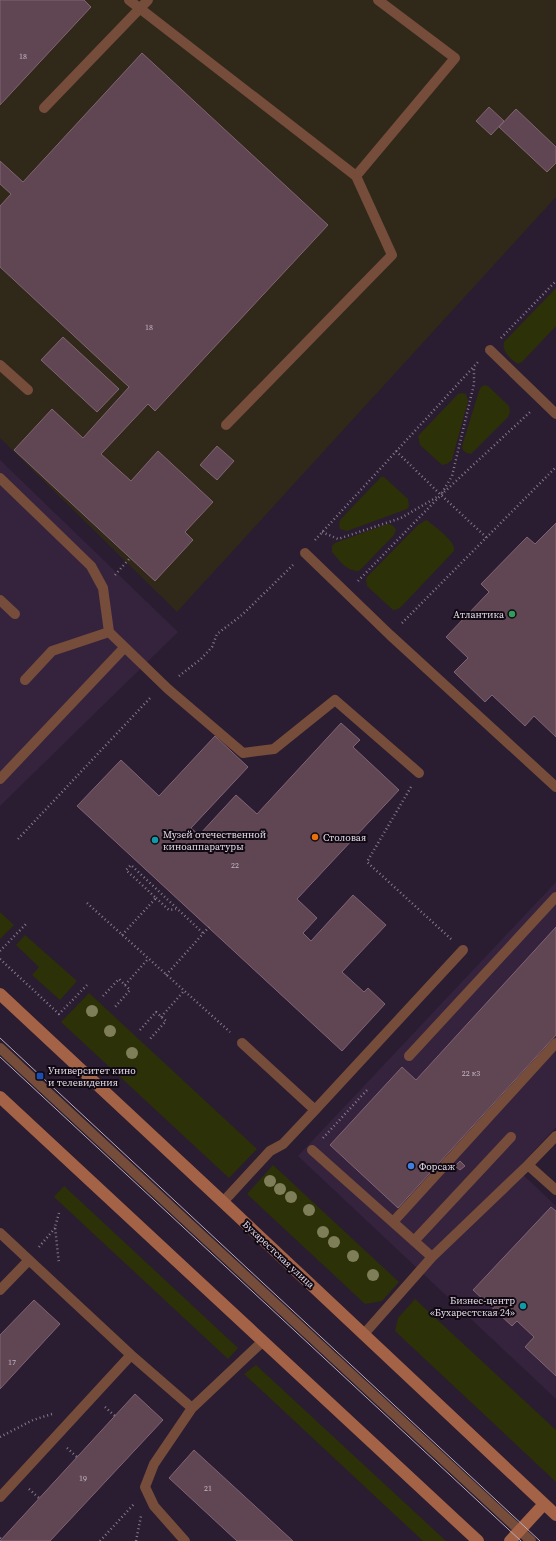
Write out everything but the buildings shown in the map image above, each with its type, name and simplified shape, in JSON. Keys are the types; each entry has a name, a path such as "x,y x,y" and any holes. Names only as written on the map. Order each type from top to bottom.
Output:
{"main road":[{"name":"Бухарестская улица","path":"0,994 556,1515"},
{"path":"0,1097 478,1541"},
{"path":"510,1541 544,1504"}],"lane":[{"path":"129,0 356,176 392,255 226,426"},
{"path":"44,108 148,0"},
{"path":"356,176 454,58 378,0"},
{"path":"490,350 545,398 556,414"},
{"path":"0,365 28,390"},
{"path":"0,478 90,566 103,588 109,632 124,648 243,753 274,749 335,700 419,773"},
{"path":"304,553 390,635 556,787"},
{"path":"0,600 15,614"},
{"path":"25,680 52,652 109,632"},
{"path":"0,779 124,648"},
{"path":"409,1056 556,897"},
{"path":"223,1202 270,1151 283,1144 463,950"},
{"path":"393,1222 556,1043"},
{"path":"242,1044 315,1110"},
{"path":"0,1048 531,1541"},
{"path":"364,1334 432,1258 556,1136"},
{"path":"414,1241 511,1137"},
{"path":"312,1150 432,1258"},
{"path":"528,1165 556,1190"},
{"path":"0,1233 131,1355 192,1408"},
{"path":"0,1290 29,1260"},
{"path":"185,1541 154,1506 145,1487 154,1464 192,1408 262,1342"},
{"path":"0,1497 131,1355"}],"path":[{"path":"18,839 164,684 184,673 201,659 212,646 217,634 247,610 304,553 396,451 556,281"},
{"path":"322,532 338,539 401,518 441,495 452,476 474,384 474,367"},
{"path":"346,592 441,495 545,398"},
{"path":"396,451 487,538"},
{"path":"390,635 556,467"},
{"path":"419,773 367,862 463,950"},
{"path":"177,908 169,910 126,870 131,865 177,908 203,933"},
{"path":"122,935 156,898"},
{"path":"87,903 242,1044"},
{"path":"0,951 26,924"},
{"path":"166,975 209,927"},
{"path":"0,959 59,1014 89,983"},
{"path":"125,985 148,959"},
{"path":"103,996 119,979 130,990 115,1007"},
{"path":"161,1016 184,991"},
{"path":"140,1030 156,1012 161,1016 166,1021 150,1039"},
{"path":"312,1150 368,1089"},
{"path":"59,1213 55,1227 61,1290"},
{"path":"29,1260 55,1227"},
{"path":"0,1437 33,1420 53,1414"},
{"path":"100,1541 137,1502 145,1487"}],"shaded area":[{"path":"0,0 556,0 556,197 177,612 0,438"},
{"path":"0,460 178,632 0,806"},
{"path":"556,882 556,1127 517,1169 556,1206 556,1399 298,1156"}],"green space":[{"path":"556,288 556,326 522,362 518,364 505,352 504,342"},
{"path":"484,385 488,386 509,406 510,412 508,417 471,454 465,452 462,448 479,391"},
{"path":"458,394 466,394 468,401 452,460 447,464 442,465 420,445 418,436"},
{"path":"381,477 384,477 408,499 409,506 407,509 347,531 340,529 340,520"},
{"path":"426,520 449,539 454,547 454,551 401,607 393,610 367,586 367,577 418,525"},
{"path":"387,524 394,526 396,530 394,535 359,571 347,568 332,552 332,546 335,543"},
{"path":"0,912 14,925 0,939"},
{"path":"25,935 77,981 60,1000 32,975 39,967 16,945"},
{"path":"89,993 257,1149 229,1178 61,1022"},
{"path":"273,1165 399,1282 382,1301 365,1304 247,1194"},
{"path":"64,1186 238,1348 228,1359 54,1197"},
{"path":"415,1299 556,1430 556,1482 395,1331 398,1318"},
{"path":"256,1365 446,1541 423,1541 244,1374"}],"tram line":[{"path":"0,1038 540,1541"},
{"path":"0,1057 521,1541"}],"place":[{"name":"Атлантика","path":"512,614"},
{"name":"Столовая","path":"315,837"},
{"name":"Музей отечественной киноаппаратуры","path":"155,840"},
{"name":"Университет кино и телевидения","path":"40,1076"},
{"name":"Форсаж","path":"411,1166"},
{"name":"Бизнес-центр «Бухарестская 24»","path":"523,1306"}]}
